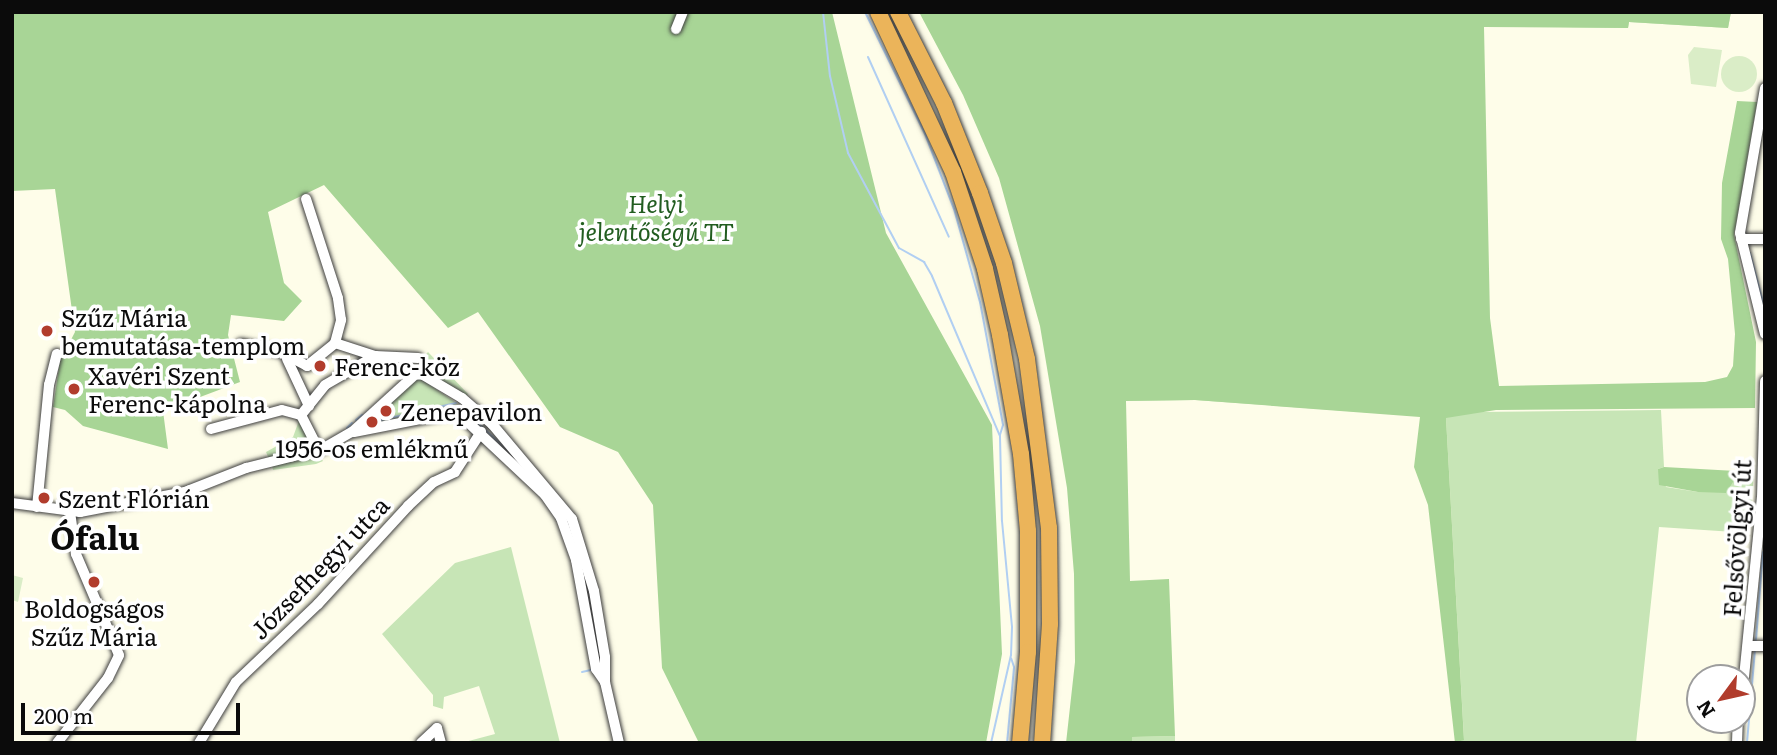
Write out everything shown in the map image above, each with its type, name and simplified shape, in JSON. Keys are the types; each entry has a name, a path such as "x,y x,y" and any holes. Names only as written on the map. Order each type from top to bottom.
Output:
{"highway":[{"path":"878,12 956,179 985,269 1009,380 1025,490 1029,558 1028,652 1020,743"},
{"path":"898,12 944,103 980,193 1004,263 1027,359 1049,528 1050,624 1042,743"}],"street":[{"path":"676,29 683,12"},
{"path":"1765,88 1761,130 1741,239 1765,334"},
{"path":"287,359 307,366 335,343 341,320 338,298 306,199"},
{"path":"1741,239 1765,239"},
{"path":"12,503 70,517 185,492 240,470 319,450 352,432 418,372 421,354 375,356 335,343"},
{"path":"242,344 281,352 287,359 309,406"},
{"path":"37,507 49,385 57,354"},
{"path":"301,415 325,385 375,356"},
{"path":"418,372 462,405 525,460 572,519 594,591 605,682 619,743"},
{"name":"Felsővölgyi út","path":"1747,664 1761,547 1765,381"},
{"path":"352,432 462,405"},
{"path":"462,405 481,432 545,495 561,518 576,560 596,669 605,682"},
{"path":"211,429 282,411 301,415"},
{"path":"301,415 319,450"},
{"name":"Józsefhegyi utca","path":"199,743 236,682 318,604 408,506 434,482 455,472 481,432"},
{"path":"57,743 108,678 119,654 76,554 70,517"},
{"path":"1749,646 1765,646"},
{"path":"424,740 437,728 441,743"}],"green space":[{"name":"Helyi jelentőségű TT","path":"12,12 832,12 886,233 992,425 1002,654 986,743 699,743 662,668 653,505 618,452 560,427 478,312 448,328 324,185 268,212 284,283 302,301 284,321 231,315 228,335 240,382 163,411 168,449 83,426 65,410 53,407 60,361 75,332 55,189 12,191"},
{"path":"919,12 1731,12 1728,28 1629,22 1628,28 1484,27 1490,318 1499,386 1705,382 1727,377 1733,366 1735,334 1728,259 1721,239 1722,183 1737,101 1757,102 1734,235 1756,342 1755,408 1496,410 1446,418 1464,740 1455,743 1428,505 1414,467 1420,417 1195,400 1126,401 1130,581 1169,579 1175,736 1132,737 1132,743 1066,743 1075,662 1074,574 1067,488 1040,326 999,178 963,95"},
{"path":"1109,12 1731,12 1728,28 1629,22 1628,28 1484,26 1477,412 1661,410 1664,467 1658,469 1666,487 1698,492 1736,471 1754,473 1749,533 1659,527 1636,743 1458,743 1464,739 1446,418 1195,400 1126,401"},
{"path":"1694,47 1722,50 1716,87 1691,84 1688,55"},
{"path":"1739,56 1752,61 1757,74 1752,87 1739,92 1726,87 1721,74 1726,61"},
{"path":"428,352 468,394 466,397 423,371 420,362"},
{"path":"418,377 458,404 362,428"},
{"path":"301,415 313,447 269,459 266,452 293,437"},
{"path":"319,455 323,461 316,464 273,470 272,466"},
{"path":"1664,467 1736,471 1738,474 1726,493 1698,492 1659,485 1658,469"},
{"path":"511,547 560,743 461,743 495,734 479,686 444,697 443,709 433,706 433,695 382,634 455,563"},
{"path":"12,575 23,578 18,602 12,600"},
{"path":"1175,736 1175,743 1132,743 1131,737"}],"waterway":[{"path":"823,12 830,76 848,153 899,248 924,262 932,276 1000,436 1002,521 1012,627 1011,655 991,743"},
{"path":"865,12 925,134 954,209 980,302 1003,425 1000,435"},
{"path":"868,57 949,237"},
{"path":"1750,253 1765,310"},
{"path":"377,421 456,403"},
{"path":"467,413 508,451"},
{"path":"356,420 362,415"},
{"path":"347,428 352,423"},
{"path":"1764,529 1764,538"},
{"path":"1756,640 1763,552"},
{"path":"592,617 598,649"},
{"path":"1747,743 1755,650"},
{"path":"1007,743 1014,667 1011,658"},
{"path":"582,672 591,670"}],"place":[{"name":"Szűz Mária bemutatása-templom","path":"47,331"},
{"name":"Ferenc-köz","path":"320,366"},
{"name":"Xavéri Szent Ferenc-kápolna","path":"74,389"},
{"name":"Zenepavilon","path":"386,411"},
{"name":"1956-os emlékmű","path":"372,422"},
{"name":"Szent Flórián","path":"44,498"},
{"name":"Boldogságos Szűz Mária","path":"94,582"}],"district":[{"name":"Ófalu","path":"95,536"}]}
